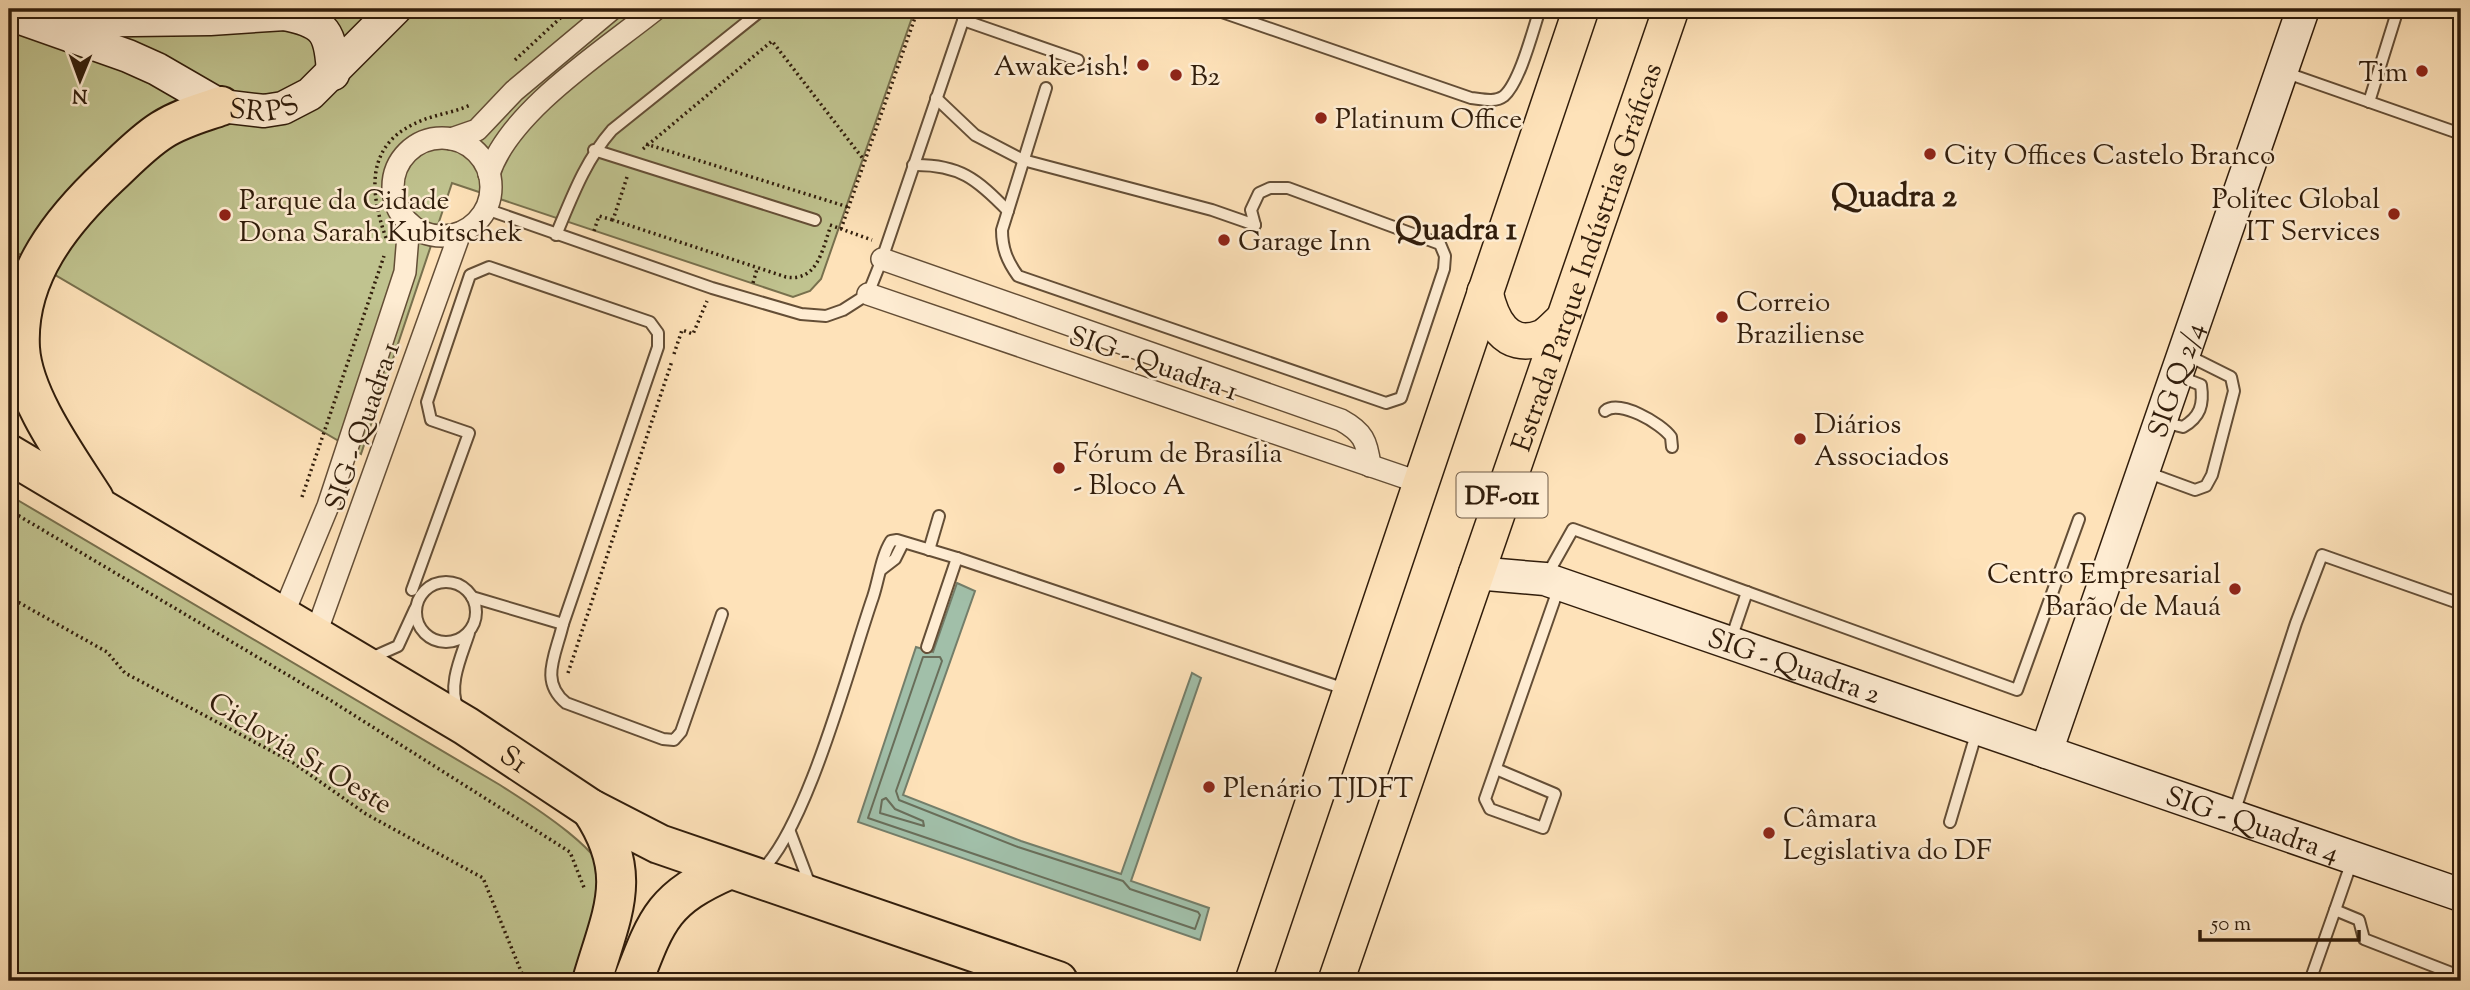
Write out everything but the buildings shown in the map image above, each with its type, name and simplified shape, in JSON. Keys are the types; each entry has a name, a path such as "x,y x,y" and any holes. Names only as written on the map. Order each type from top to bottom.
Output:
{"highway":[{"path":"96,504 59,443 34,394 23,364 21,336 30,285 44,250 73,210 141,145 189,116 221,106"},
{"name":"S1","path":"9,454 466,726 591,809 659,844 989,964 1058,981"},
{"path":"577,975 610,921 617,876 616,856 608,835 591,809"},
{"path":"633,981 650,937 674,900 695,885 741,874"}],"main road":[{"name":"DF-011","path":"1253,981 1581,9"},
{"name":"Estrada Parque Indústrias Gráficas","path":"1336,981 1671,9"},
{"path":"1485,292 1491,318 1500,330 1511,337 1525,340 1542,338 1563,320"}],"street":[{"name":"SRPS","path":"18,17 157,69 221,106 264,111 283,108 310,94 395,9"},
{"path":"451,139 468,146 481,158 489,174 491,192 486,209 475,223 460,233 442,236 424,233 409,223 398,209 393,192 394,174 402,158 416,146 433,139 451,139 477,130 514,91 612,9"},
{"path":"489,174 505,140 528,113 656,9"},
{"name":"SIG Q 2/4","path":"2046,751 2303,9"},
{"name":"SRPS","path":"18,17 111,23 294,12"},
{"path":"294,12 321,26 328,38 332,74"},
{"name":"SIG - Quadra 1","path":"282,617 328,506 405,272 409,223"},
{"name":"SIG - Quadra 1","path":"329,646 460,233"},
{"path":"885,252 1341,420 1365,437 1370,466"},
{"name":"SIG - Quadra 1","path":"868,294 1421,484"},
{"name":"SIG - Quadra 2","path":"1487,537 1508,556 1552,582 2046,751"},
{"name":"SIG - Quadra 2","path":"1475,573 1552,582"},
{"name":"SIG - Quadra 4","path":"2046,751 2461,895"}],"lane":[{"path":"556,235 594,150 612,130 763,9"},
{"path":"1213,9 1471,98 1490,100 1503,97 1511,86 1540,9"},
{"path":"2369,102 2398,9"},
{"path":"486,209 712,288 801,314 826,316 843,310 868,294 885,252 965,14 1078,60"},
{"path":"2281,71 2461,134"},
{"path":"936,98 975,135 1023,160 1213,210 1255,225 1251,210 1259,193 1270,188 1288,188 1440,244 1445,256 1444,269 1401,398 1386,404 1032,283 1013,270 1002,244 1008,211 1023,160 1046,88"},
{"path":"594,150 815,220"},
{"path":"913,165 935,164 959,170 987,190 1008,211"},
{"path":"412,590 470,433 431,420 427,402 470,275 489,267 650,322 658,334 658,347 563,624 549,681 560,698 663,739 674,740 681,732 722,614"},
{"path":"2143,471 2195,490 2206,486 2212,475 2234,391 2231,377 2181,365"},
{"path":"1605,411 1613,406 1621,406 1660,426 1671,437 1672,447"},
{"path":"929,550 939,516"},
{"path":"1496,769 1555,794 1543,828 1490,809 1485,799 1552,582 1573,529 2017,690 2078,519"},
{"path":"741,874 778,853 790,832 882,569 885,551 891,541 897,540 957,558 1351,691"},
{"path":"2232,817 2296,623 2322,555 2461,604"},
{"path":"927,647 957,558"},
{"path":"329,646 374,658 398,646 420,596 431,585 446,582 461,586 472,597 563,624"},
{"path":"1730,643 1747,592"},
{"path":"466,726 453,698 469,632 477,615 472,597"},
{"path":"415,609 418,625 427,637 434,640 442,643 457,641 469,632"},
{"path":"1950,821 1978,728"},
{"path":"790,832 807,879 819,901"},
{"path":"2310,981 2353,858"},
{"path":"2335,910 2359,920 2364,939 2454,974 2460,981"}],"path":[{"path":"841,229 918,9"},
{"path":"613,220 632,162 646,144 772,41 864,160"},
{"path":"646,144 848,207"},
{"path":"588,246 599,216 796,279 810,274 816,267 831,226"},
{"path":"815,220 841,229 885,252"},
{"path":"560,698 682,330 693,334 699,318"},
{"path":"9,510 330,700 570,852 590,900"},
{"name":"Ciclovia S1 Oeste","path":"9,597 107,652 125,673 292,762 366,814 483,878 525,981"},
{"path":"558,981 577,975"}],"green space":[{"name":"Parque da Cidade Dona Sarah Kubitschek","path":"9,9 915,9 821,279 810,291 793,297 452,183 361,454 9,248"},
{"path":"9,495 500,785 546,815 581,843 604,872 607,884 598,918 574,981 9,981"}],"water":[{"path":"957,583 975,591 903,795 1021,841 1121,874 1192,673 1201,678 1131,881 1209,908 1200,940 858,822 916,647 933,652"}],"place":[{"name":"Awake-ish!","path":"1143,65"},
{"name":"Tim","path":"2422,71"},
{"name":"B2","path":"1176,75"},
{"name":"Platinum Office","path":"1321,118"},
{"name":"City Offices Castelo Branco","path":"1930,154"},
{"name":"Politec Global IT Services","path":"2394,214"},
{"name":"Parque da Cidade Dona Sarah Kubitschek","path":"225,215"},
{"name":"Garage Inn","path":"1224,240"},
{"name":"Correio Braziliense","path":"1722,317"},
{"name":"Diários Associados","path":"1800,439"},
{"name":"Fórum de Brasília - Bloco A","path":"1059,468"},
{"name":"Centro Empresarial Barão de Mauá","path":"2235,589"},
{"name":"Plenário TJDFT","path":"1209,787"},
{"name":"Câmara Legislativa do DF","path":"1769,833"}],"district":[{"name":"Quadra 2","path":"1894,195"},
{"name":"Quadra 1","path":"1456,228"}]}
